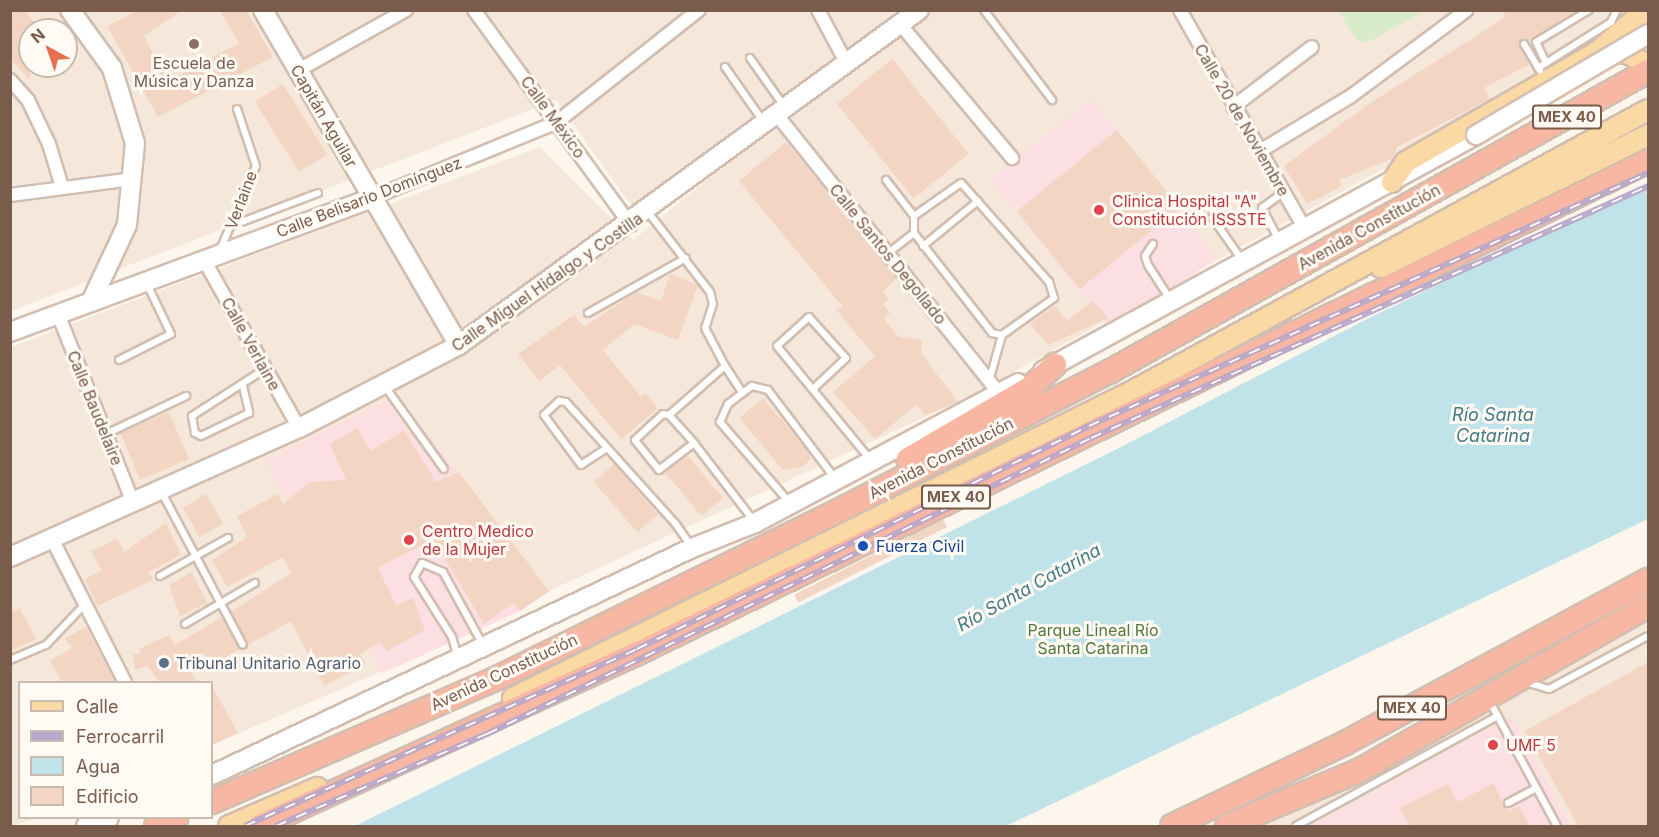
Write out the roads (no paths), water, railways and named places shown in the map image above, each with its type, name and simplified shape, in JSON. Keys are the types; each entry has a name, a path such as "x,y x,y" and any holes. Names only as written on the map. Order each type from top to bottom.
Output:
{"highway":[{"name":"Avenida Constitución","path":"213,802 499,676 838,510 1109,372 1648,71"},
{"name":"MEX 40","path":"260,826 636,654 1648,162"},
{"path":"838,510 862,485 1030,387 1055,365"},
{"name":"MEX 40","path":"1172,826 1345,743 1648,580"},
{"name":"MEX 40","path":"1227,826 1260,820 1493,707 1524,680 1648,606"},
{"path":"156,826 174,819"}],"main road":[{"path":"1392,182 1406,162 1543,71 1597,52 1646,10"},
{"path":"1597,52 1628,53 1648,66"},
{"name":"Avenida Constitución","path":"229,826 604,655 904,508 1269,316 1648,110"},
{"path":"1269,316 1412,253 1648,135"}],"street":[{"path":"70,10 112,68 124,96 135,143 134,179 128,225 91,302"},
{"name":"Capitán Aguilar","path":"263,10 459,345"},
{"path":"297,71 406,10"},
{"name":"Calle México","path":"474,10 631,225"},
{"name":"Calle Belisario Domínguez","path":"10,332 372,198 557,122 699,10"},
{"path":"818,10 847,64"},
{"name":"Calle 20 de Noviembre","path":"1180,10 1233,107 1305,230"},
{"path":"1260,152 1351,96 1467,10"},
{"path":"911,15 1012,158"},
{"name":"Calle Miguel Hidalgo y Costilla","path":"10,557 299,428 459,345 631,225 911,15"},
{"name":"Avenida Constitución","path":"213,775 459,662 692,548 755,523 873,463 994,386 1055,365 1173,302 1476,135 1648,34"},
{"path":"1233,107 1312,47"},
{"path":"10,80 40,127 62,187"},
{"name":"Calle Santos Degollado","path":"776,116 994,386"},
{"path":"10,195 134,179"},
{"name":"Calle Verlaine","path":"211,258 265,369 299,428"},
{"name":"Calle Baudelaire","path":"58,314 133,502"},
{"path":"52,539 124,681"},
{"path":"86,826 106,819"}],"lane":[{"path":"984,10 1053,100"},
{"path":"1543,71 1536,42 1589,10"},
{"path":"1543,71 1611,22 1617,10"},
{"path":"1524,44 1543,71"},
{"path":"750,58 776,116"},
{"path":"725,67 776,116"},
{"name":"Verlaine","path":"211,258 231,226 256,166 237,109"},
{"path":"885,180 914,216 914,233 923,246 992,333 1002,335"},
{"path":"914,216 958,182 978,201 1055,294 1002,335 994,386"},
{"path":"1281,243 1262,208 1283,193"},
{"path":"231,226 318,194"},
{"path":"923,246 978,201"},
{"path":"648,212 686,258 713,297 705,328 742,392"},
{"path":"1212,217 1244,263"},
{"path":"887,254 914,233"},
{"path":"1153,244 1146,256 1148,265 1173,302"},
{"path":"588,313 686,258"},
{"path":"119,360 171,334 146,282"},
{"path":"813,390 846,358 809,317 777,342 813,390 873,463"},
{"path":"669,415 725,366"},
{"path":"243,386 249,413 201,436 195,433 192,416 243,386 265,369"},
{"path":"384,384 444,469"},
{"path":"792,504 724,433 721,413 742,392 752,386 768,390 836,480"},
{"path":"106,434 186,396"},
{"path":"607,448 581,465 544,415 564,401 607,448 692,548"},
{"path":"694,443 657,469 636,436 663,414 669,415 694,443 755,523"},
{"path":"160,490 243,645"},
{"path":"160,576 228,538"},
{"path":"459,662 452,637 414,577 422,563 443,572 485,648"},
{"path":"185,624 255,583"},
{"path":"10,660 46,645 85,604"},
{"path":"1524,680 1536,689 1550,688 1648,636"},
{"path":"1296,826 1493,707 1557,826"},
{"path":"1508,803 1536,788"}],"water":[{"name":"Río Santa Catarina","path":"1648,184 1648,519 1006,826 355,826 1117,449 1369,318"}],"railway":[{"path":"245,826 637,649 1089,426 1648,173"},
{"path":"276,826 487,734 1091,438 1648,186"}],"place":[{"name":"Escuela de Música y Danza","path":"194,44"},
{"name":"Clinica Hospital \"A\" Constitución ISSSTE","path":"1099,210"},
{"name":"Centro Medico de la Mujer","path":"409,540"},
{"name":"Fuerza Civil","path":"863,546"},
{"name":"Tribunal Unitario Agrario","path":"164,663"},
{"name":"UMF 5","path":"1493,745"}],"park label":[{"name":"Parque Lineal Río Santa Catarina","path":"1093,639"}]}
